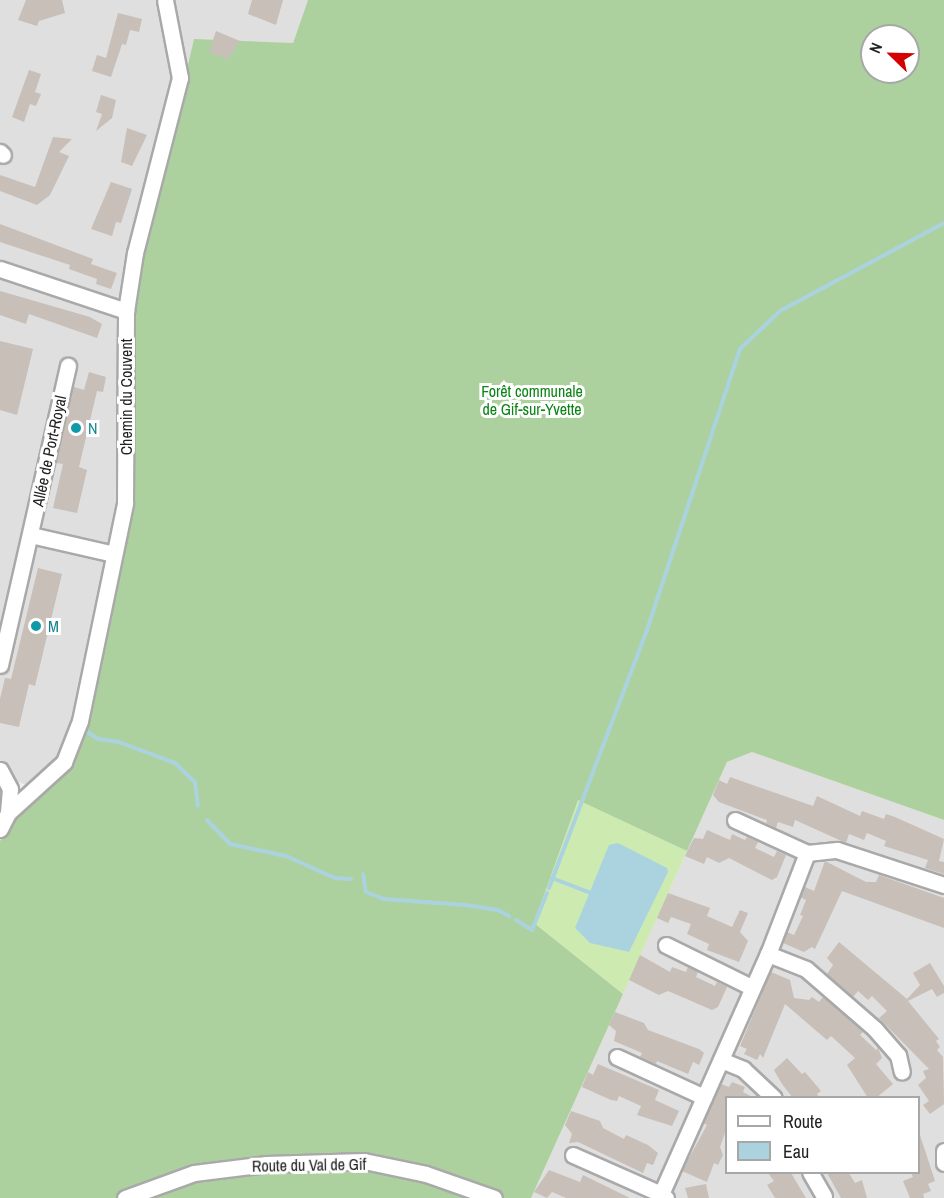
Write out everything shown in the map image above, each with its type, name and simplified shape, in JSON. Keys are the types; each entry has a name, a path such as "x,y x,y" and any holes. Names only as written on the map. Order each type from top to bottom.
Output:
{"street":[{"name":"Chemin du Couvent","path":"8,813 64,762 80,721 125,503 126,311 135,253 180,78 165,0"},
{"path":"0,269 126,311"},
{"name":"Allée de Port-Royal","path":"0,665 31,535 45,453 68,366"},
{"path":"31,535 114,554"},
{"path":"0,828 8,813 4,782 35,786"},
{"path":"735,820 807,852 837,850 944,885"},
{"path":"573,1155 663,1196 751,987 768,954 807,852"},
{"path":"666,945 751,987"},
{"path":"768,954 806,969 875,1029 898,1055 902,1072"},
{"path":"617,1057 704,1097"},
{"path":"721,1060 743,1069 772,1096"},
{"path":"944,1151 944,1163"},
{"name":"Route du Val de Gif","path":"124,1198 194,1173 267,1164 364,1161 426,1174 494,1198"},
{"path":"811,1174 824,1196"}],"shaded area":[{"path":"0,0 308,0 293,43 227,69 135,253 125,503 64,762 30,786 7,778 15,817 0,841"},
{"path":"752,752 944,820 944,1198 531,1198 727,762"}],"green space":[{"name":"Forêt communale de Gif-sur-Yvette","path":"308,0 944,0 944,820 752,752 727,762 687,851 578,800 534,923 623,994 531,1198 0,1198 0,841 15,817 70,766 87,721 113,582 131,311 194,39 293,43"},
{"path":"578,799 687,851 623,994 534,923"}],"water":[{"path":"618,843 667,868 668,872 629,952 590,943 575,928 609,845"}],"building":[{"path":"26,0 62,0 65,13 39,21 37,26 18,20"},
{"path":"252,0 283,0 276,25 248,14"},
{"path":"118,13 142,19 139,32 130,30 126,45 122,44 111,77 92,71 97,55 106,58"},
{"path":"216,31 240,41 228,59 209,52"},
{"path":"29,70 41,74 35,92 41,94 36,106 30,104 24,122 12,117"},
{"path":"101,95 116,100 112,118 96,131 102,114 96,112"},
{"path":"127,128 147,135 132,166 121,162"},
{"path":"53,137 72,139 59,152 69,156 50,195 37,205 0,191 0,175 35,187"},
{"path":"111,182 132,189 121,223 116,222 112,236 91,229"},
{"path":"0,224 93,259 91,264 117,273 111,289 96,284 97,279 69,269 70,265 0,242"},
{"path":"0,291 90,317 102,324 97,338 29,314 26,324 0,315"},
{"path":"0,341 33,349 17,415 0,410"},
{"name":"N","path":"89,372 106,377 103,392 97,391 79,467 87,470 77,513 53,508 63,464 56,463 74,387 84,390"},
{"name":"M","path":"38,568 62,574 35,686 29,684 19,727 0,723 0,699 5,678 11,679"},
{"path":"730,777 813,806 817,796 860,816 862,811 884,819 886,814 944,839 939,861 944,862 944,874 925,868 928,860 884,846 886,841 867,833 864,840 849,834 846,843 795,820 793,827 778,822 776,828 766,823 767,820 719,802 713,795 719,780 727,784"},
{"path":"707,830 730,840 732,834 745,840 747,837 758,842 755,848 774,857 777,851 786,855 777,877 772,880 729,858 719,863 707,857 704,864 685,856 694,838 703,839"},
{"path":"825,861 866,882 876,882 879,875 944,898 944,928 842,891 815,949 812,947 804,952 783,943 787,932 794,935 803,916 800,915 806,900 800,897 805,887 814,891"},
{"path":"668,893 710,908 707,916 732,927 740,910 748,913 740,932 748,941 739,962 707,950 709,944 687,934 691,924 671,917 668,923 657,918"},
{"path":"839,942 907,999 920,985 913,973 930,963 944,986 944,993 937,997 932,989 908,1001 939,1039 936,1041 940,1047 937,1050 943,1057 944,1104 930,1114 923,1105 929,1101 918,1085 926,1078 923,1071 929,1069 879,1018 887,1011 872,996 868,1000 858,991 853,997 827,974 833,965 827,958"},
{"path":"640,955 670,972 672,967 686,972 688,967 698,972 696,977 715,986 717,982 727,987 718,1007 712,1010 668,991 659,995 629,980"},
{"path":"771,972 790,980 794,998 809,1000 812,997 819,1002 823,997 863,1032 860,1035 876,1050 878,1048 882,1058 876,1064 893,1084 878,1096 867,1096 847,1065 855,1058 831,1036 827,1040 785,1004 763,1058 760,1054 757,1060 744,1054 747,1049 740,1046"},
{"path":"615,1012 644,1023 648,1030 699,1049 704,1053 699,1065 693,1062 688,1074 657,1061 656,1064 640,1057 642,1053 614,1041 616,1031 609,1025"},
{"path":"787,1058 802,1074 805,1072 821,1091 817,1094 818,1096 791,1096 774,1070"},
{"path":"598,1064 659,1090 655,1100 679,1111 672,1126 637,1115 641,1106 619,1096 617,1101 611,1100 582,1087 588,1072 593,1075"},
{"path":"732,1082 745,1087 743,1092 750,1096 725,1096 725,1133 720,1147 723,1155 718,1165 714,1163 707,1182 682,1171 707,1125 703,1123 721,1084 729,1087"},
{"path":"571,1111 600,1121 603,1128 624,1139 626,1135 648,1145 658,1153 653,1165 647,1163 643,1173 578,1142 569,1143 572,1134 565,1125"},
{"path":"920,1135 935,1181 928,1184 931,1191 923,1194 924,1198 910,1198 903,1181 913,1177 912,1174 920,1174"},
{"path":"549,1170 580,1182 583,1175 630,1198 566,1198 552,1192 547,1198 534,1192"},
{"path":"769,1174 792,1174 806,1198 775,1198 767,1185 774,1181"},
{"path":"828,1174 850,1174 855,1183 862,1180 867,1198 841,1198"},
{"path":"706,1184 709,1198 688,1198 685,1188"}],"waterway":[{"path":"549,888 647,630 740,349 780,311 944,223"},
{"path":"86,731 98,739 119,742 175,763 195,782 198,806"},
{"path":"207,820 230,844 286,856 335,878 351,879"},
{"path":"363,874 366,892 384,899 466,905 498,910 509,916"},
{"path":"552,878 591,893"},
{"path":"516,920 532,930 547,893"}],"place":[{"name":"N","path":"76,428"},
{"name":"M","path":"36,626"}]}
